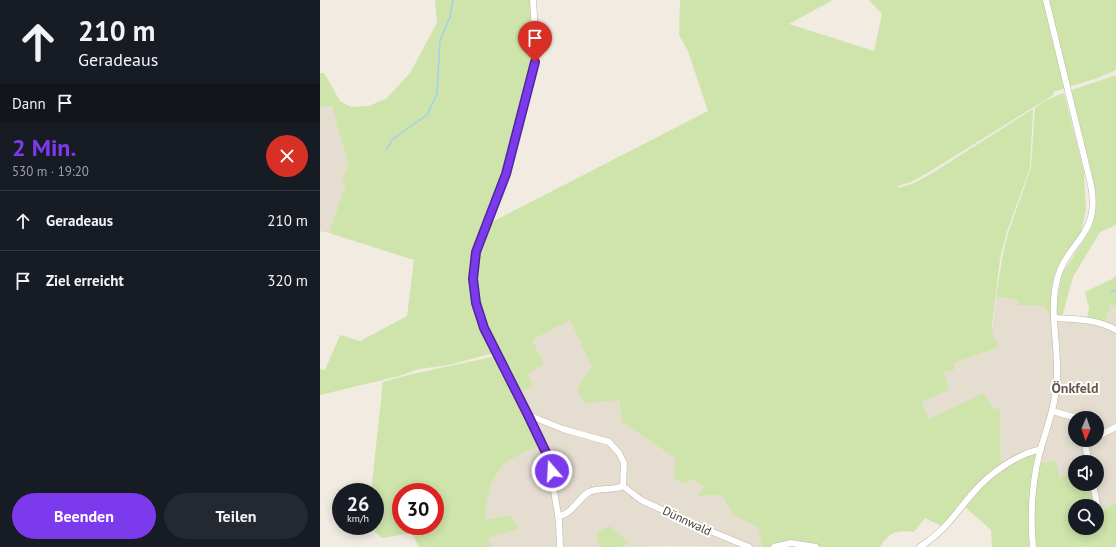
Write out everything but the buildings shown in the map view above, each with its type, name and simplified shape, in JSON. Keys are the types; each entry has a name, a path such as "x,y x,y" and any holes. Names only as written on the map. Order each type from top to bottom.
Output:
{"street":[{"path":"533,0 536,49 532,78 506,174 474,262 473,279 479,316 493,348 550,461 558,516 560,547"},
{"path":"1033,547 1032,492 1041,449 1052,411 1057,375 1054,318 1058,278 1066,260 1088,228 1094,209 1093,197 1046,0"},
{"path":"1054,318 1091,321 1116,330"},
{"path":"1052,411 1068,415"},
{"path":"528,415 562,429 609,442 623,460 623,486 614,490 599,489 590,492 566,514 558,516"},
{"path":"1104,433 1116,427"},
{"path":"920,547 946,528 985,480 1027,452 1041,449"},
{"name":"Dünnwald","path":"623,486 641,500 749,547"},
{"path":"774,547 791,543 816,547"}],"shaded area":[{"path":"332,106 348,164 342,181 345,187 329,233 320,231 320,107"},
{"path":"996,297 1018,300 1019,305 1044,306 1050,316 1105,322 1110,304 1116,307 1116,503 1104,509 1104,499 1093,499 1091,491 1104,491 1104,455 1068,455 1068,474 1059,477 1038,464 1001,468 1000,408 929,419 922,402 949,390 944,371 954,363 998,347 992,333"},
{"path":"570,320 592,367 577,389 619,400 622,422 676,459 690,479 704,486 699,496 722,495 734,516 758,527 762,547 622,547 629,543 597,532 599,547 491,547 487,538 519,529 485,520 486,498 497,471 519,453 540,446 519,393 527,374 536,369 531,340"}],"green space":[{"path":"435,0 530,0 534,42 530,76 505,170 474,252 470,272 471,280 493,353 449,365 419,369 399,376 320,395 320,369 325,370 340,335 360,341 407,316 414,260 329,233 345,187 342,181 348,164 332,106 320,107 320,73 324,73 340,101 351,107 369,106 387,98 410,73 437,23"},
{"path":"680,0 833,0 789,24 874,51 882,14 869,0 1044,0 1065,88 1053,92 1053,95 929,172 911,182 897,186 898,188 912,184 931,174 1033,109 1030,168 1007,231 1000,259 992,325 993,335 999,347 954,363 954,370 944,372 949,390 922,402 929,419 984,393 993,409 1000,408 1001,467 982,481 945,528 925,518 914,532 903,531 894,533 883,542 880,547 762,547 758,527 734,516 722,495 698,496 704,486 690,479 686,483 674,479 676,459 622,422 619,400 585,403 577,389 592,367 570,320 532,340 544,364 528,374 533,386 519,393 501,360 485,326 476,291 475,273 477,254 490,223 708,111 688,51 679,35"},
{"path":"1047,0 1116,0 1116,70 1098,78 1068,87"},
{"path":"1116,75 1116,225 1100,232 1073,277 1062,317 1057,317 1057,302 1062,274 1092,227 1096,205 1095,192 1069,91"},
{"path":"1064,93 1084,171 1086,210 1081,232 1054,276 1050,316 1044,306 1018,305 1018,300 996,297 1008,233 1031,168 1035,108 1044,101"},
{"path":"1116,275 1116,307 1110,304 1105,322 1087,318 1089,308 1085,292 1114,278"},
{"path":"496,356 540,446 514,457 498,472 493,481 489,492 485,520 511,515 519,529 488,538 491,547 419,547 413,535 444,535 444,483 392,483 392,535 400,535 382,538 378,535 384,535 384,483 372,483 383,382 425,371"},
{"path":"1039,450 1032,547 992,547 991,530 964,506 980,489 1007,466 1028,454"},
{"path":"1056,461 1059,477 1068,474 1068,491 1091,491 1093,499 1068,499 1068,535 1104,535 1104,509 1116,503 1116,547 1034,547 1034,492 1038,464"},
{"path":"610,526 629,543 622,547 599,547 597,532"}],"waterway":[{"path":"387,149 392,140 427,115 437,94 440,40 450,17 453,0"},
{"path":"1111,291 1116,291"}],"district":[{"name":"Önkfeld","path":"1075,388"}],"route":[{"path":"535,62 506,174 476,252 473,279 479,316 496,354 550,461 552,471"}]}
